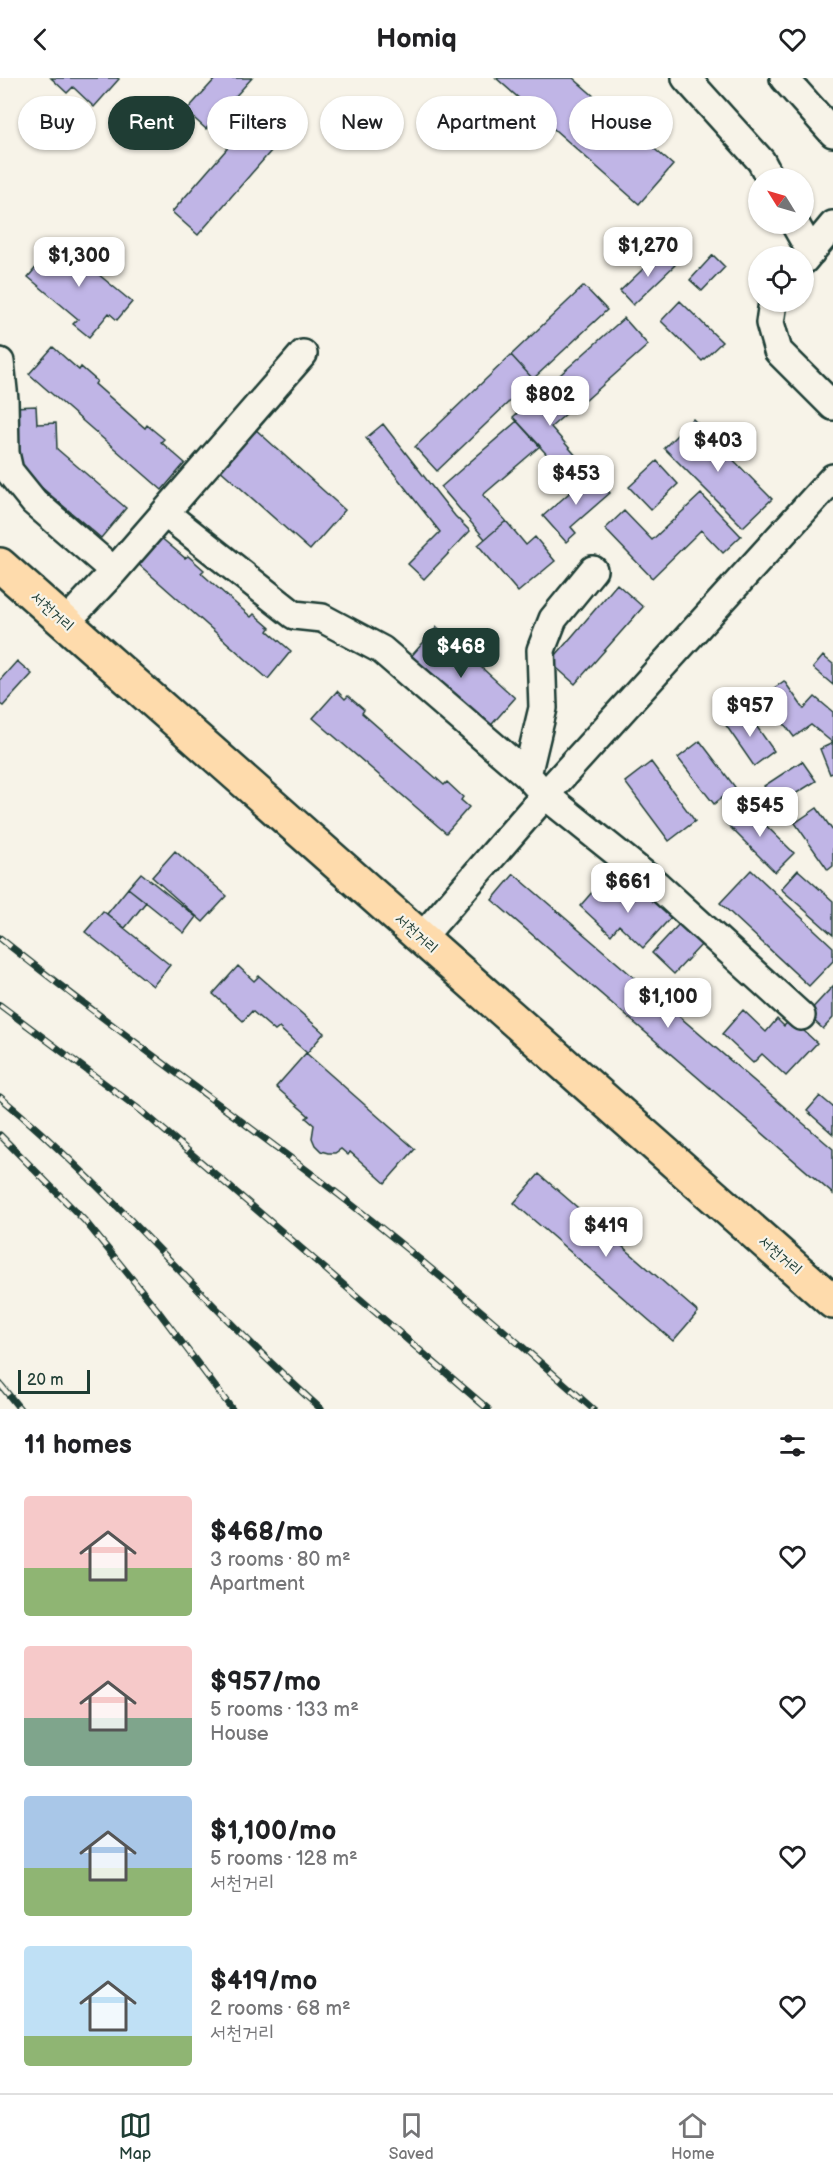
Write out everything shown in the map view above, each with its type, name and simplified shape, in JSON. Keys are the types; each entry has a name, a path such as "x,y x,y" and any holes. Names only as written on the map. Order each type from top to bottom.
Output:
{"main road":[{"name":"서천거리","path":"0,565 833,1302"}],"street":[{"path":"686,78 761,161 765,168"},
{"path":"784,78 833,133"},
{"path":"814,248 833,225"},
{"path":"772,312 770,323 778,351 833,406"},
{"path":"65,623 114,571 303,354"},
{"path":"0,362 4,400 5,453 9,471 34,502 114,571"},
{"path":"420,939 545,795 833,478"},
{"path":"165,513 294,615 322,618 382,650 527,775 545,795 657,885 801,1016"},
{"path":"527,775 543,708 541,650 553,619 593,570"}],"building":[{"path":"51,78 119,79 96,105 96,96 82,96 73,87 67,93"},
{"path":"216,78 252,78 236,96 207,96 206,129 195,119 195,101"},
{"path":"496,78 573,78 594,96 569,96 569,142 557,132 557,96 516,96"},
{"path":"226,150 272,150 198,235 172,212"},
{"path":"578,150 656,150 673,165 639,204"},
{"path":"68,239 86,254 81,260 132,302 117,320 109,313 89,337 73,324 78,319 28,277 44,258 49,262"},
{"path":"662,251 675,265 633,305 620,291"},
{"path":"713,255 725,267 702,291 690,280"},
{"path":"584,286 607,310 533,379 511,355"},
{"path":"680,301 722,342 702,361 661,321"},
{"path":"624,318 648,345 576,409 552,382"},
{"path":"53,347 79,370 81,367 97,381 95,384 145,428 147,425 164,439 161,442 185,463 162,490 29,374"},
{"path":"511,355 533,379 437,471 415,447"},
{"path":"552,382 574,407 551,427 584,465 569,479 513,417"},
{"path":"36,406 37,424 56,423 57,449 126,508 101,538 21,470 17,456 14,407"},
{"path":"693,419 772,499 743,527 664,448"},
{"path":"517,421 540,446 483,495 506,521 485,539 441,487"},
{"path":"383,424 455,516 470,531 424,579 408,564 440,532 366,438"},
{"path":"254,428 345,510 310,550 218,468"},
{"path":"657,461 678,484 651,510 629,487"},
{"path":"592,473 610,493 571,527 576,533 566,542 543,516"},
{"path":"701,494 741,536 723,553 701,530 652,578 605,529 624,511 652,540"},
{"path":"506,521 526,545 535,537 555,561 518,592 478,545"},
{"path":"159,536 185,558 188,556 204,570 201,573 251,617 254,614 270,628 268,631 291,651 268,679 136,562"},
{"path":"617,584 643,607 575,684 550,662"},
{"path":"437,627 515,698 486,731 407,661"},
{"path":"823,656 833,664 833,685 813,668"},
{"path":"17,661 32,674 3,706 0,704 0,680"},
{"path":"784,681 804,709 815,697 833,712 833,743 811,725 794,737 763,696"},
{"path":"337,691 345,699 348,696 364,710 362,713 444,785 447,782 463,797 461,800 469,807 446,833 313,718"},
{"path":"745,710 774,751 754,766 725,724"},
{"path":"700,741 735,787 714,804 678,758"},
{"path":"833,743 833,773 830,774 820,749"},
{"path":"802,761 816,781 776,806 764,786"},
{"path":"651,762 695,821 669,841 625,782"},
{"path":"745,805 794,853 775,872 726,823"},
{"path":"817,808 833,831 833,866 828,870 795,823"},
{"path":"175,851 227,896 203,922 152,877"},
{"path":"751,870 833,947 833,961 809,986 720,903"},
{"path":"798,870 833,901 833,935 781,889"},
{"path":"141,873 196,917 184,933 128,888"},
{"path":"514,874 833,1149 833,1194 492,900"},
{"path":"601,882 624,903 635,891 642,898 648,891 674,914 643,948 619,925 611,935 580,906"},
{"path":"128,888 146,902 125,928 107,914"},
{"path":"103,911 170,965 153,986 85,932"},
{"path":"680,923 702,944 674,974 652,953"},
{"path":"238,966 254,981 259,976 324,1033 307,1053 279,1028 275,1031 252,1011 243,1021 213,994"},
{"path":"833,986 833,1018 823,1029 807,1014"},
{"path":"743,1010 766,1032 777,1019 784,1026 791,1019 817,1043 786,1076 762,1054 753,1063 722,1034"},
{"path":"306,1053 415,1149 385,1183 350,1152 348,1155 341,1149 335,1153 321,1151 312,1138 314,1125 306,1118 309,1116 276,1087"},
{"path":"820,1096 833,1107 833,1134 807,1111"},
{"path":"539,1174 698,1312 673,1341 514,1203"}],"railway":[{"path":"0,938 379,1226 472,1303 593,1409"},
{"path":"0,1005 144,1113 488,1409"},
{"path":"0,1097 83,1172 240,1332 321,1409"},
{"path":"0,1135 85,1221 159,1312 232,1409"},
{"path":"0,1384 20,1409"}]}
